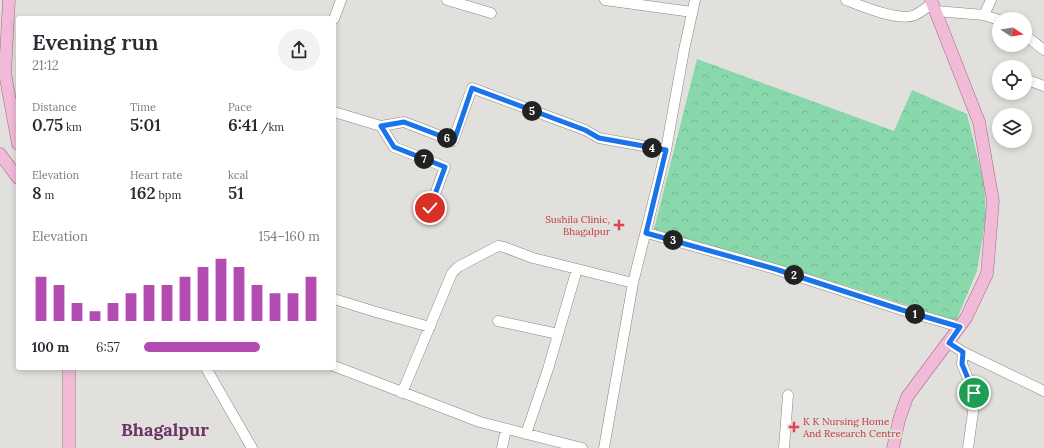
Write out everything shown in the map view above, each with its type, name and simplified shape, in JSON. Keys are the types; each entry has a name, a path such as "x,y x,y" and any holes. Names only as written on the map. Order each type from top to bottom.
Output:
{"main road":[{"path":"9,0 5,73 16,133"},
{"path":"894,448 899,420 907,397 949,343 966,318 987,274 993,201 979,122 933,5"},
{"path":"0,154 16,175"},
{"path":"69,370 69,448"}],"street":[{"path":"335,16 341,0"},
{"path":"447,0 491,13"},
{"path":"605,0 692,12"},
{"path":"604,448 633,283 666,150 695,0"},
{"path":"846,0 869,9 906,17 915,15 933,5 992,18"},
{"path":"984,15 991,0"},
{"path":"1032,41 1044,50"},
{"path":"1032,82 1044,86"},
{"path":"336,113 381,126 404,122 454,141 472,88 585,130 599,138 666,150"},
{"path":"381,126 394,147 445,167 430,208"},
{"path":"646,233 775,269 960,327"},
{"path":"402,393 452,273 458,267 493,248 498,246 504,247 533,258 633,283"},
{"path":"526,434 577,269"},
{"path":"336,300 430,327"},
{"path":"498,321 558,334"},
{"path":"949,343 963,352 1044,391"},
{"path":"963,352 962,364 974,393 974,405 968,448"},
{"path":"336,367 480,422 582,448"},
{"path":"207,370 252,448"},
{"path":"784,448 788,395"},
{"path":"502,448 506,429"}],"green space":[{"path":"697,59 894,131 912,90 967,114 984,184 986,217 977,271 956,321 850,287 654,229"}],"place":[{"name":"Sushila Clinic, Bhagalpur","path":"619,225"},
{"name":"K K Nursing Home And Research Centre","path":"794,427"}],"district":[{"name":"Bhagalpur","path":"165,429"}],"route":[{"path":"430,208 445,167 394,147 381,126 404,122 454,141 472,88 585,130 599,138 666,150 646,233 775,269 960,327 949,343 963,352 962,364 974,393"}]}
